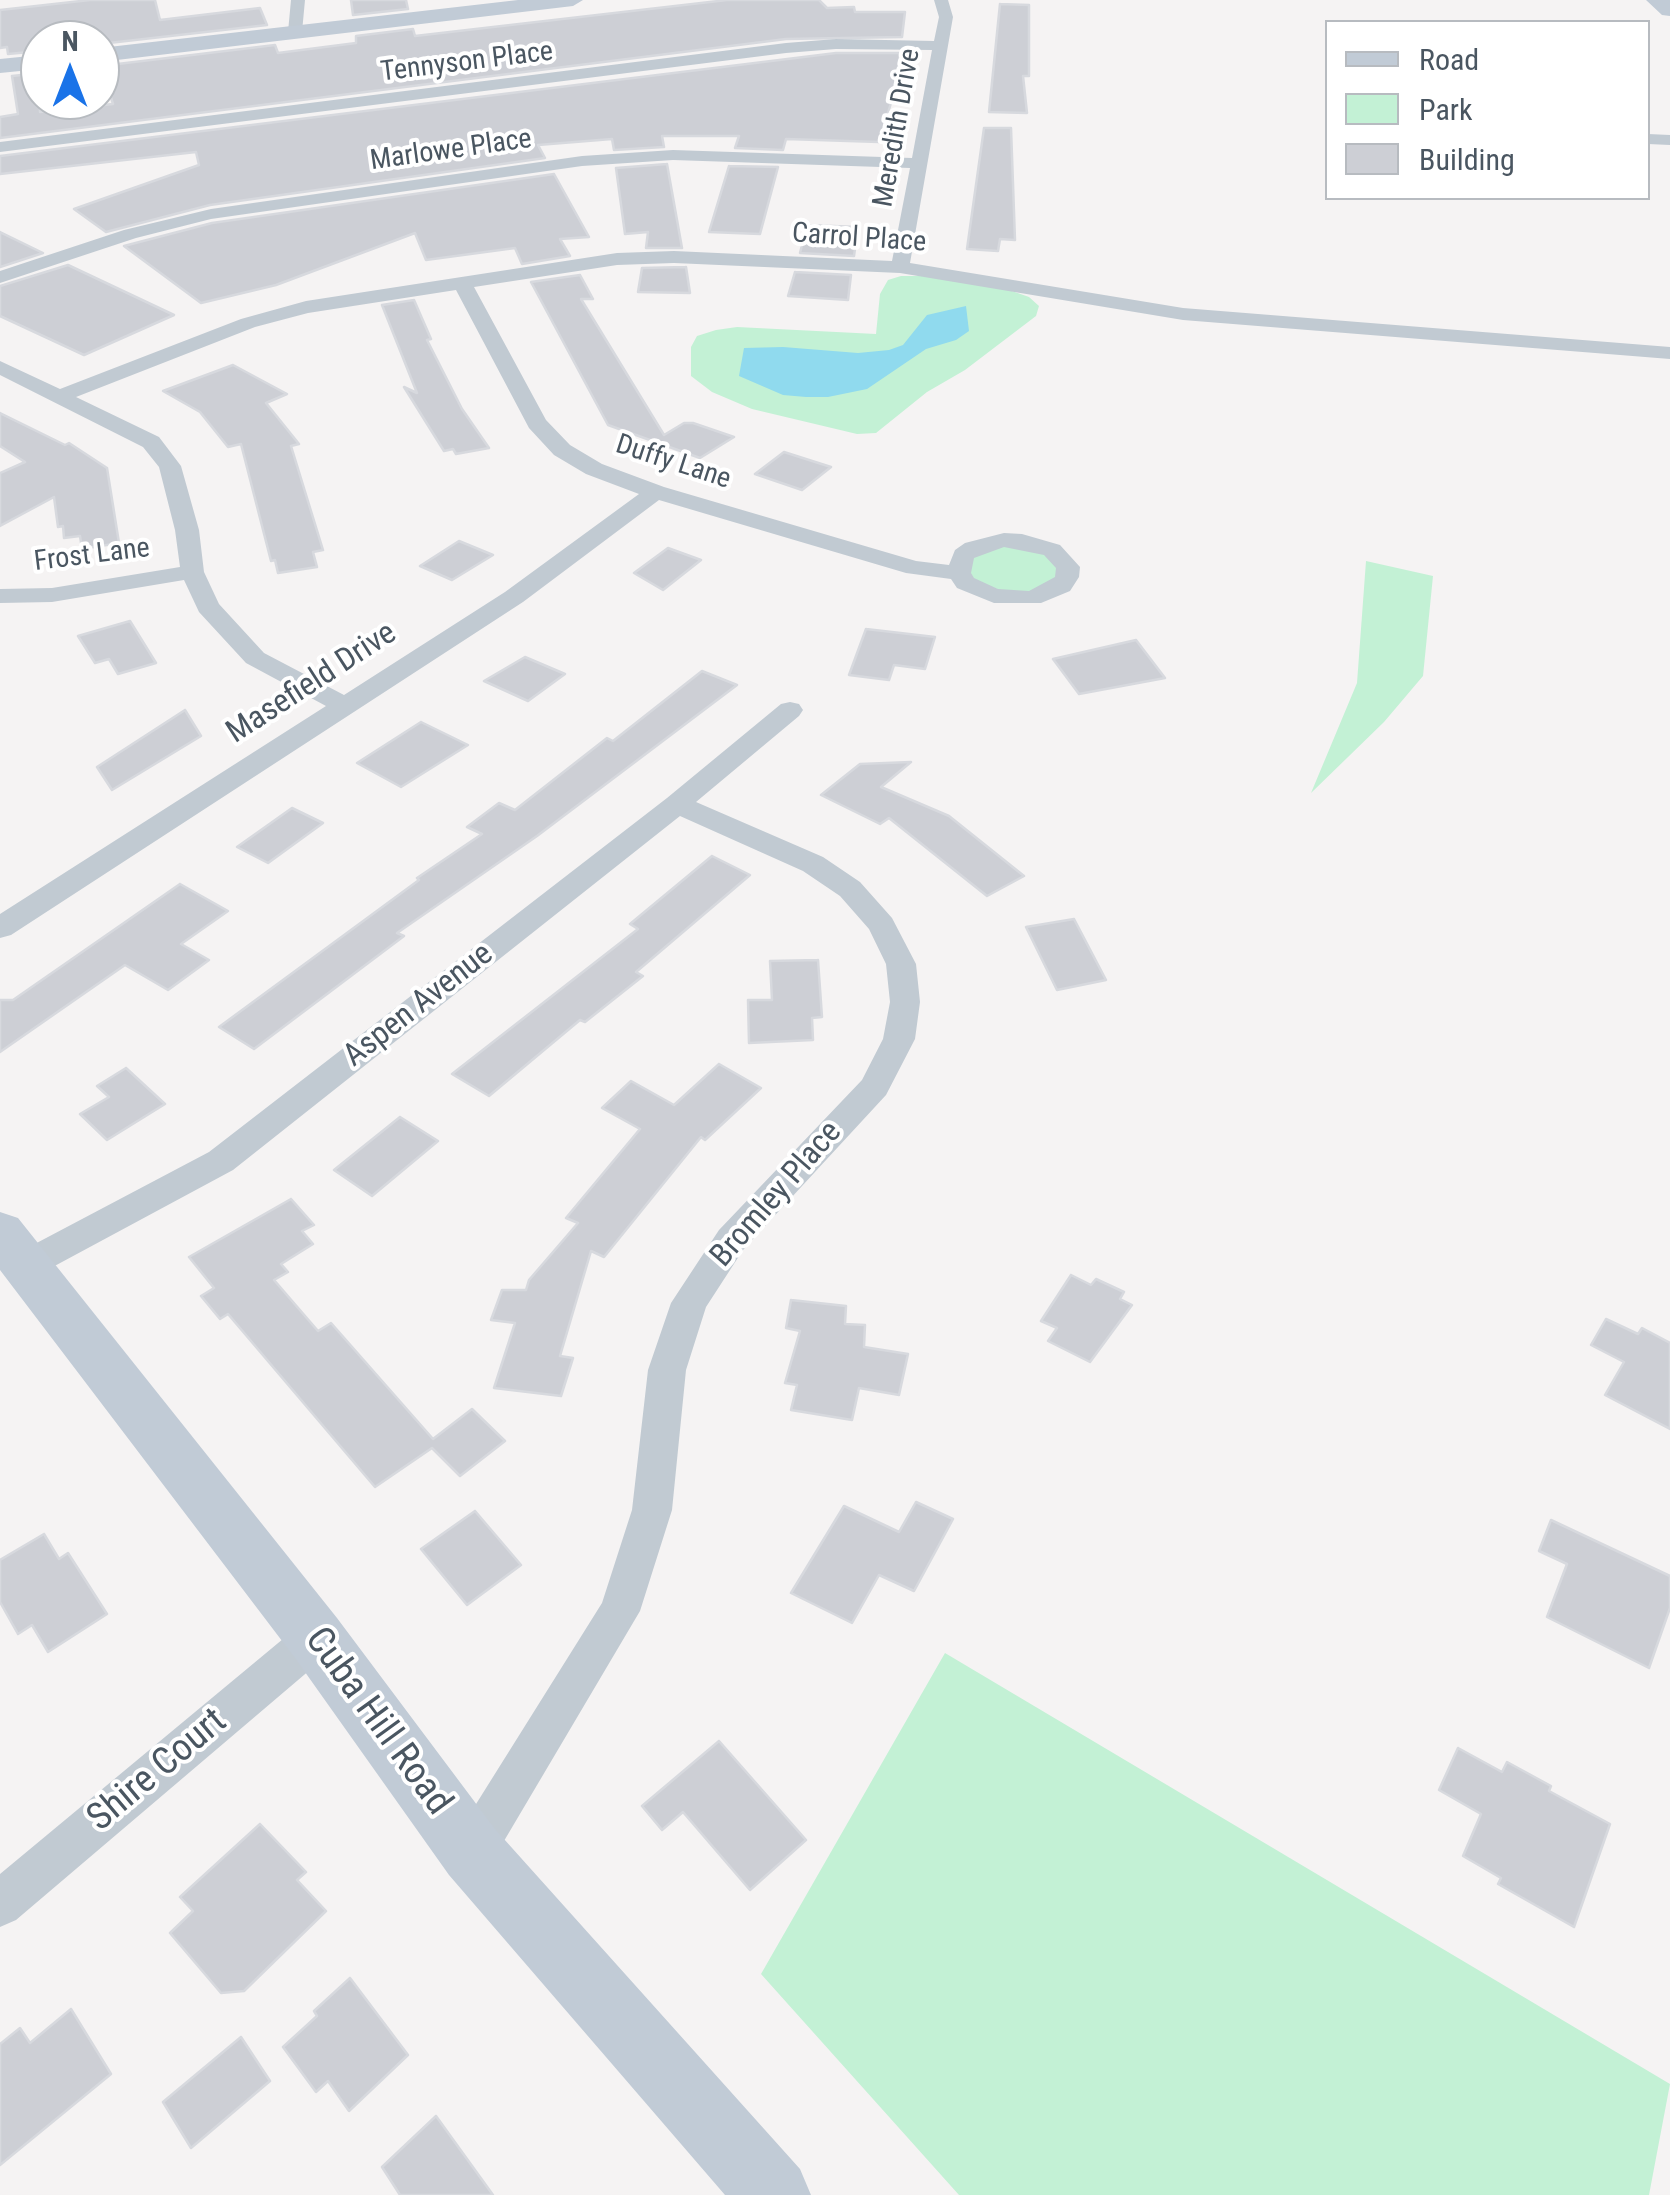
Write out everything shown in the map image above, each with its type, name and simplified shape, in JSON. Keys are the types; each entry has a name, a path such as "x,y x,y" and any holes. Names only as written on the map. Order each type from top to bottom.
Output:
{"street":[{"path":"295,32 298,0"},
{"path":"120,53 573,0"},
{"name":"Meredith Drive","path":"900,267 946,17 940,0"},
{"path":"1656,0 1670,10"},
{"name":"Tennyson Place","path":"0,147 786,48 836,44 941,46"},
{"name":"Marlowe Place","path":"0,278 130,234 211,214 582,161 673,155 920,164"},
{"name":"Carrol Place","path":"60,396 248,323 306,307 617,259 674,257 900,267 1182,314 1670,354"},
{"name":"Duffy Lane","path":"462,282 537,423 562,450 594,469 656,492 914,568 958,573"},
{"path":"0,367 151,442 170,466 192,572 208,607 255,658 344,705"},
{"name":"Masefield Drive","path":"0,928 514,597 656,492"},
{"name":"Frost Lane","path":"0,596 52,595 192,572"},
{"name":"Aspen Avenue","path":"12,1249 221,1161 677,804 790,710"},
{"name":"Bromley Place","path":"472,1852 620,1611 652,1510 667,1370 689,1303 730,1240 874,1087 900,1039 905,1002 900,964 882,925 850,889 813,864 677,804"},
{"name":"Cuba Hill Road","path":"12,1249 316,1638 472,1852 774,2195"},
{"name":"Shire Court","path":"0,1904 316,1638"}],"green space":[{"path":"934,276 1009,290 1029,297 1039,306 1036,316 876,433 857,434 752,409 712,392 691,376 691,347 697,336 716,330 737,327 876,334 880,294 888,280"},
{"path":"1008,545 1037,549 1057,562 1057,579 1037,591 1007,593 972,579 968,563 973,556"},
{"path":"1366,561 1433,576 1423,676 1384,722 1311,793 1357,683"},
{"path":"945,1653 1670,2084 1649,2195 959,2195 761,1974"}],"water":[{"path":"966,306 969,331 956,340 926,349 867,389 828,397 783,395 739,376 744,348 858,353 889,350 903,345 927,315"}],"building":[{"path":"90,0 155,0 160,20 260,8 267,25 120,42 120,20 20,20 20,53 8,54 7,47 0,48 0,10"},
{"path":"351,0 406,0 408,9 353,15"},
{"path":"727,0 819,0 827,8 854,7 855,12 905,12 902,37 786,39 0,138 0,117 18,114 12,76 20,75 20,120 120,120 120,64 275,45 278,53 356,43 356,36 413,29 415,36"},
{"path":"1000,4 1029,5 1029,76 1023,76 1027,113 989,112"},
{"path":"836,53 900,53 895,90 879,142 786,139 783,150 735,148 739,136 662,136 664,147 614,150 612,139 538,145 545,158 210,205 106,232 74,209 199,165 196,152 0,174 0,156"},
{"path":"984,128 1011,128 1015,240 1000,239 998,251 967,249"},
{"path":"667,164 682,248 646,248 648,232 625,234 616,168"},
{"path":"729,166 778,167 760,234 709,232"},
{"path":"554,174 589,237 560,239 570,256 522,264 515,248 426,260 415,233 276,285 201,303 124,246 212,223"},
{"path":"807,225 858,227 854,256 800,253"},
{"path":"0,232 43,253 0,267"},
{"path":"68,265 174,315 84,355 0,316 0,286"},
{"path":"686,267 690,293 638,292 642,268"},
{"path":"795,272 851,275 848,300 788,296"},
{"path":"580,275 593,299 581,299 664,435 684,423 693,423 734,437 700,458 608,425 531,282"},
{"path":"414,300 431,339 427,340 462,409 489,448 456,454 453,449 444,451 404,387 417,393 382,305"},
{"path":"233,365 287,394 266,403 299,444 291,446 323,550 313,552 317,567 278,573 275,560 271,561 241,444 228,447 200,412 163,391"},
{"path":"0,413 65,445 69,443 107,468 119,543 82,549 80,536 64,538 63,526 58,527 54,497 0,526 0,473 25,462 0,446"},
{"path":"784,452 831,467 802,490 755,474"},
{"path":"459,541 493,555 452,580 420,566"},
{"path":"668,548 701,560 663,590 634,573"},
{"path":"130,621 156,663 118,674 109,659 95,663 78,636"},
{"path":"866,629 935,637 925,669 894,665 889,680 849,675"},
{"path":"1136,640 1165,678 1079,694 1053,659"},
{"path":"525,657 565,674 528,701 484,681"},
{"path":"702,671 737,685 537,836 397,933 404,936 254,1049 219,1027 482,834 467,827 499,803 515,810 607,738 613,741"},
{"path":"185,710 201,736 112,790 97,767"},
{"path":"421,722 468,745 401,787 357,763"},
{"path":"911,762 881,787 949,816 1024,876 987,896 889,818 880,824 821,795 860,764"},
{"path":"292,808 323,823 268,863 237,847"},
{"path":"712,856 750,875 636,972 643,976 585,1022 580,1020 489,1096 452,1074 638,929 630,924"},
{"path":"180,884 228,911 181,944 209,960 168,990 125,965 0,1052 0,1000 13,1000"},
{"path":"1074,919 1106,980 1057,990 1026,927"},
{"path":"818,960 822,1017 812,1018 813,1040 749,1043 748,1000 772,1000 770,961"},
{"path":"719,1064 761,1088 705,1140 701,1137 604,1257 591,1251 560,1356 573,1358 561,1396 494,1388 515,1323 491,1320 502,1290 526,1290 529,1280 578,1223 566,1218 640,1129 602,1108 631,1081 674,1105"},
{"path":"126,1068 165,1104 107,1140 80,1114 109,1097 97,1086"},
{"path":"400,1117 438,1141 372,1196 334,1170"},
{"path":"291,1199 314,1225 302,1231 313,1244 281,1264 288,1272 274,1280 318,1331 331,1323 433,1439 472,1409 505,1441 460,1476 432,1448 375,1487 228,1314 220,1319 201,1296 214,1288 189,1257"},
{"path":"1071,1275 1091,1285 1096,1279 1124,1292 1120,1299 1132,1305 1090,1362 1048,1341 1057,1328 1041,1321"},
{"path":"791,1300 846,1306 845,1324 865,1325 864,1347 908,1354 899,1395 859,1388 852,1420 791,1410 797,1385 785,1383 800,1331 786,1328"},
{"path":"1606,1319 1638,1334 1642,1328 1670,1343 1670,1429 1605,1395 1624,1362 1591,1345"},
{"path":"916,1502 953,1519 914,1591 879,1575 852,1623 791,1593 844,1506 899,1532"},
{"path":"475,1511 521,1565 467,1605 421,1549"},
{"path":"1551,1520 1670,1576 1670,1608 1649,1668 1547,1617 1567,1564 1539,1551"},
{"path":"44,1534 59,1559 68,1553 107,1614 48,1652 32,1625 18,1634 0,1602 0,1560"},
{"path":"719,1741 806,1840 750,1890 683,1812 662,1830 642,1806"},
{"path":"1458,1748 1502,1772 1507,1762 1551,1786 1549,1791 1610,1824 1574,1927 1498,1884 1501,1878 1463,1856 1481,1814 1439,1790"},
{"path":"260,1824 306,1872 297,1880 326,1911 244,1991 221,1993 170,1933 193,1911 180,1897"},
{"path":"350,1978 408,2055 349,2111 328,2081 316,2092 283,2047"},
{"path":"71,2009 111,2074 0,2165 0,2044 20,2028 30,2043"},
{"path":"241,2037 270,2081 191,2148 163,2102"},
{"path":"436,2116 493,2195 400,2195 382,2167"}]}
